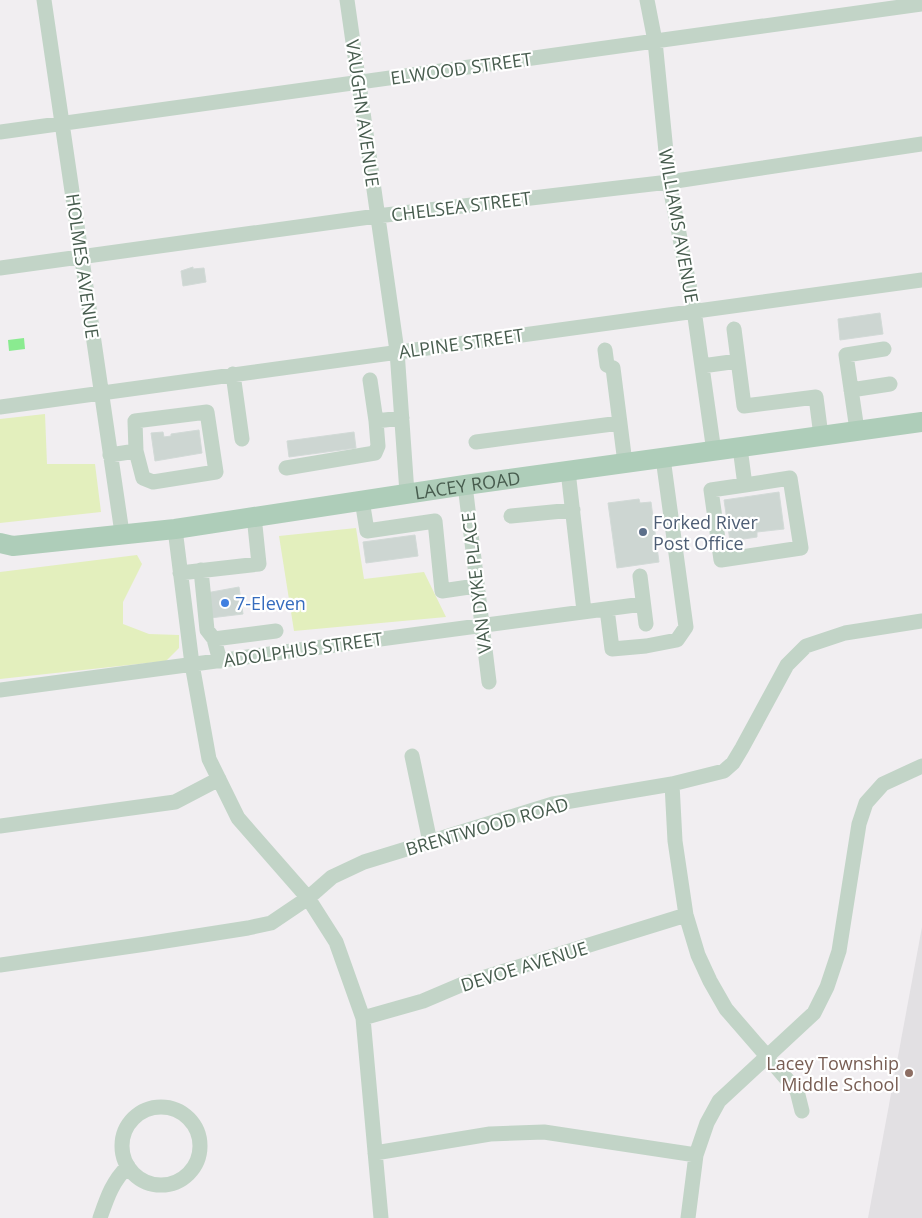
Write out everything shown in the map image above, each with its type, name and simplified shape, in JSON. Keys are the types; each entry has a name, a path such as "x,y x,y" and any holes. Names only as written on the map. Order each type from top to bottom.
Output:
{"main road":[{"name":"LACEY ROAD","path":"4,547 122,533 175,529 407,493 922,422"}],"street":[{"name":"HOLMES AVENUE","path":"44,0 122,533"},
{"name":"VAUGHN AVENUE","path":"347,0 397,352 407,493"},
{"name":"WILLIAMS AVENUE","path":"647,0 655,41 669,182 694,310 714,452"},
{"name":"ELWOOD STREET","path":"0,132 922,4"},
{"name":"CHELSEA STREET","path":"0,268 377,216 669,182 922,144"},
{"name":"ALPINE STREET","path":"0,407 922,280"},
{"path":"734,329 744,406 816,397 821,436"},
{"path":"857,430 846,354 884,349"},
{"path":"605,350 607,364 613,368 625,463"},
{"path":"702,366 738,361"},
{"path":"233,374 242,439"},
{"path":"286,468 375,454 378,446 370,380"},
{"path":"851,390 890,384"},
{"path":"207,412 216,472 154,482 143,478 136,451 135,421 207,412"},
{"path":"376,421 402,418"},
{"path":"476,442 620,423"},
{"path":"740,448 745,485"},
{"path":"110,456 136,451"},
{"path":"608,616 612,649 646,646 677,640 686,627 662,458"},
{"path":"568,471 584,611"},
{"path":"790,478 801,548 721,560 712,490 745,485 790,478"},
{"name":"VAN DYKE PLACE","path":"465,485 480,623 489,682"},
{"path":"362,500 367,531 435,521 442,591 476,586"},
{"path":"511,516 573,510"},
{"path":"180,573 259,564 254,516"},
{"path":"175,529 192,664 204,740 209,759 238,818 308,898 336,942 363,1018 381,1218"},
{"path":"202,570 207,630 214,639 220,661"},
{"path":"640,576 646,624"},
{"name":"ADOLPHUS STREET","path":"0,690 220,661 480,623 584,611 608,616 643,604"},
{"name":"BRENTWOOD ROAD","path":"0,965 248,928 270,923 308,898 332,877 364,862 553,804 672,784 724,771 733,763 761,716 778,679 794,656 806,646 846,633 922,621"},
{"path":"214,639 276,631"},
{"path":"412,756 430,842"},
{"path":"688,1218 696,1155 707,1123 719,1101 765,1056 814,1013 827,987 839,950 858,824 866,803 883,784 922,766"},
{"path":"0,826 175,802 219,779"},
{"path":"672,784 675,841 686,915 698,955 726,1009 797,1091 802,1111"},
{"name":"DEVOE AVENUE","path":"363,1018 423,1001 472,981 686,915"},
{"path":"151,1109 175,1110 186,1117 195,1127 199,1140 199,1153 194,1166 186,1176 174,1183 161,1185 148,1183 136,1177 128,1166 123,1155 123,1137 131,1121 140,1113 151,1109"},
{"path":"375,1153 490,1134 544,1132 696,1155"},
{"path":"100,1218 109,1189 128,1166"}],"shaded area":[{"path":"24,338 25,349 9,351 8,340"},
{"path":"45,414 47,464 95,464 101,512 0,523 0,419"},
{"path":"356,528 364,579 424,572 446,617 294,631 279,536"},
{"path":"137,555 142,564 123,602 123,624 149,634 179,635 179,648 166,661 0,679 0,572"},
{"name":"Lacey Township Middle School","path":"922,927 922,1218 868,1218"}],"building":[{"path":"193,267 193,269 204,268 206,282 183,286 181,271"},
{"path":"880,313 883,334 840,340 838,319"},
{"path":"199,430 202,453 155,461 151,433 163,432 164,437 171,436 171,434"},
{"path":"354,432 356,448 289,457 287,441"},
{"path":"779,492 784,529 757,532 757,537 730,541 724,500"},
{"path":"639,499 640,503 651,502 659,562 617,568 608,503"},
{"path":"415,535 418,556 366,563 363,542"},
{"name":"7-Eleven","path":"239,587 243,614 210,618 206,593"}],"place":[{"name":"Forked River Post Office","path":"643,532"},
{"name":"7-Eleven","path":"225,603"},
{"name":"Lacey Township Middle School","path":"909,1073"}]}
